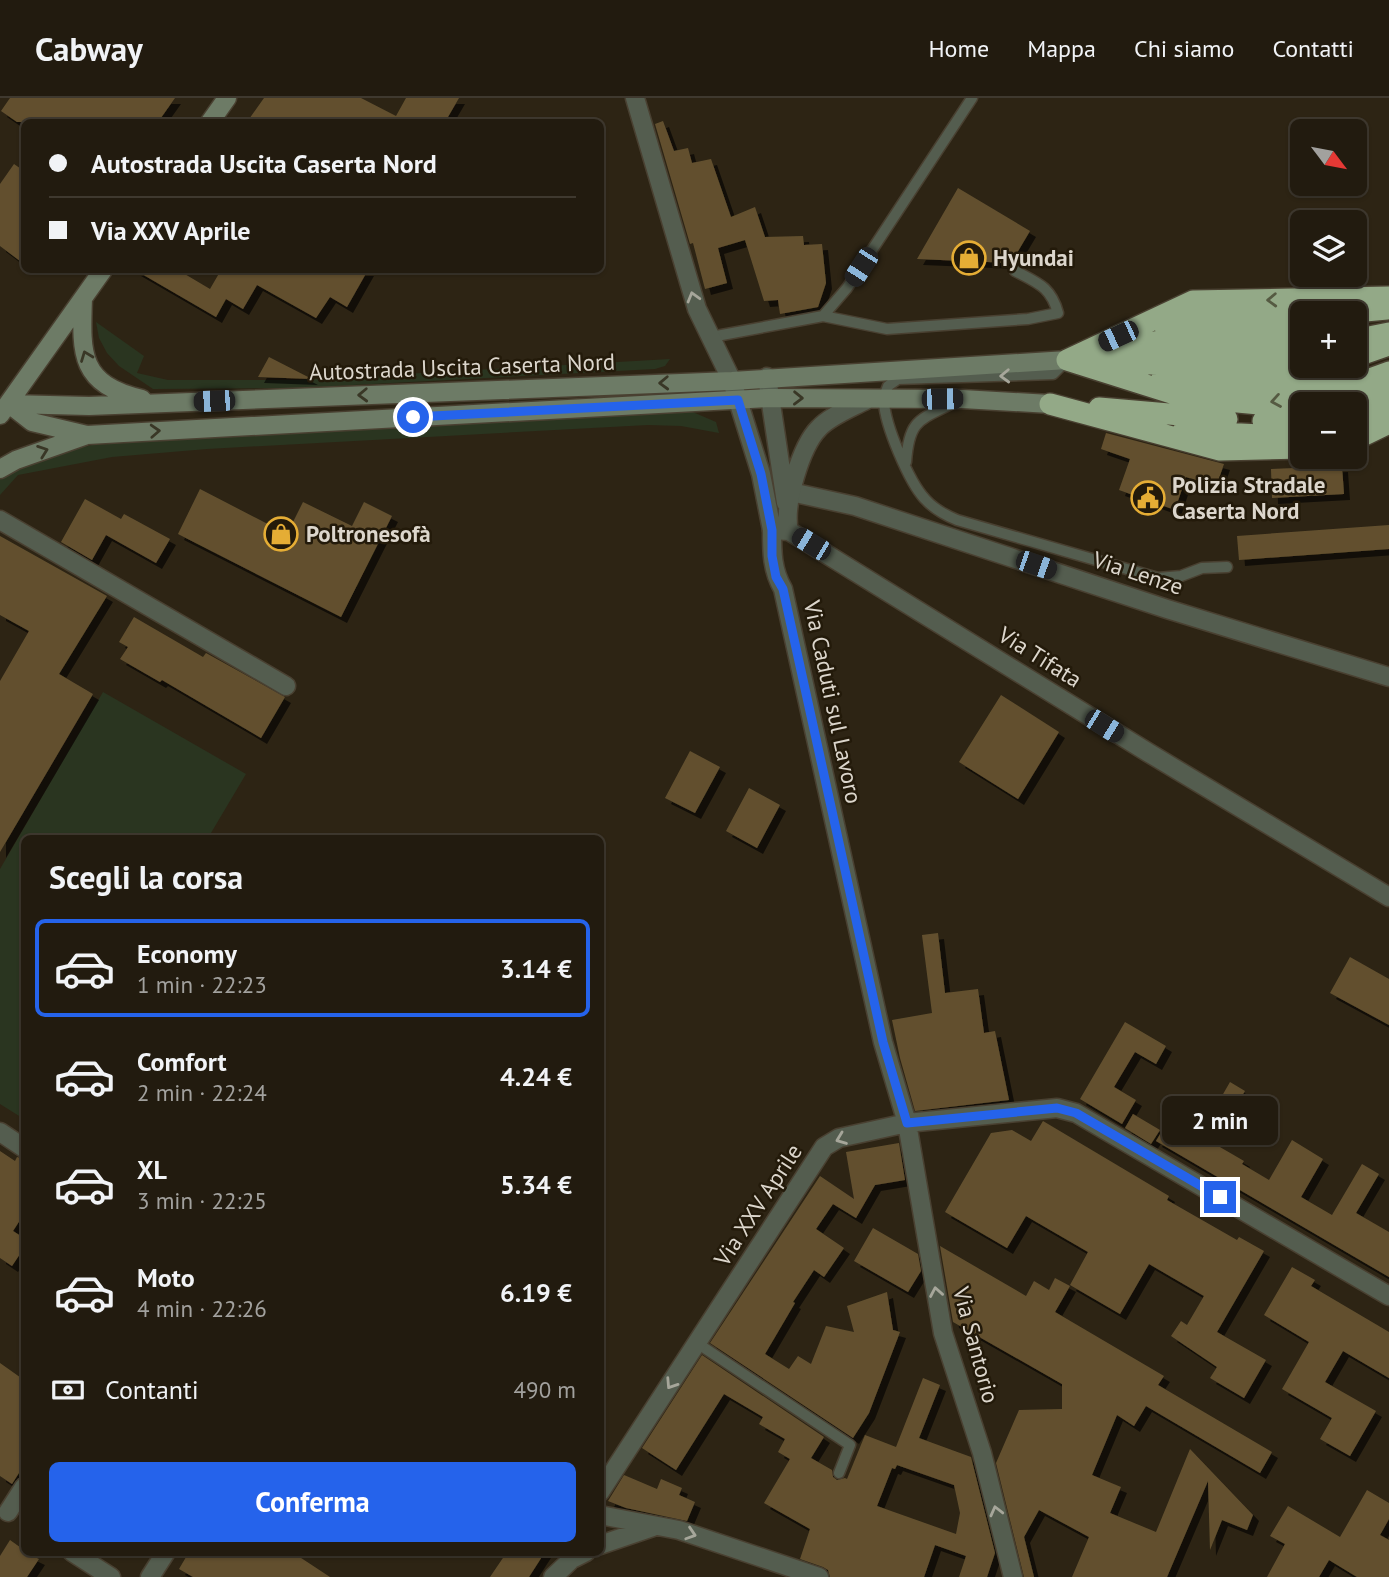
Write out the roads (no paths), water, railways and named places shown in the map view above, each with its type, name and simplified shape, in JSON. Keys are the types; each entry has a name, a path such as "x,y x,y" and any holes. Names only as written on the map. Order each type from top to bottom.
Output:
{"highway":[{"path":"1067,360 1193,300 1389,296"},
{"path":"1367,311 1389,309"},
{"path":"1067,360 1191,318 1290,315"},
{"path":"1367,323 1389,321"},
{"path":"1067,360 1189,335 1257,334 1290,330"},
{"path":"1367,337 1389,333"},
{"path":"1367,353 1389,345"},
{"path":"1067,360 1290,349"},
{"path":"1067,360 1186,383 1258,386 1337,378 1389,360"},
{"path":"1067,360 1258,368 1290,366"},
{"path":"1067,360 1184,397 1259,404 1342,389 1389,372"},
{"path":"1367,399 1389,392"},
{"path":"1050,404 1259,421 1290,416"},
{"path":"1050,404 1187,432 1260,435 1290,431"},
{"path":"1050,404 1220,450 1290,448"},
{"path":"1367,414 1389,406"},
{"path":"1367,434 1389,423"}],"main road":[{"path":"212,119 227,98"},
{"path":"87,435 32,422 4,410 101,273"},
{"path":"83,298 83,355 97,379 127,396 159,404"},
{"name":"Autostrada Uscita Caserta Nord","path":"87,435 760,392 872,371 1067,360"},
{"name":"Autostrada Uscita Caserta Nord","path":"4,410 732,381 760,392 875,400 962,399 1050,404"},
{"path":"0,469 16,460 87,435"}],"street":[{"name":"Via Caduti sul Lavoro","path":"635,98 696,309 732,381 760,392 745,423 761,474 783,525 774,566 776,577 783,589 883,1042 907,1123"},
{"path":"760,392 780,471 783,525"},
{"name":"Autostrada Uscita Caserta Nord","path":"783,525 807,445 819,427 875,400"},
{"path":"761,474 780,471"},
{"name":"Via Lenze","path":"791,492 855,506 1154,604 1389,677"},
{"path":"0,520 286,686"},
{"name":"Via Tifata","path":"783,525 1149,753 1389,897"},
{"name":"Via XXV Aprile","path":"604,1486 824,1147 838,1138 907,1123 1057,1108 1076,1113 1389,1296"},
{"name":"Via Santorio","path":"907,1123 943,1333 982,1453 1013,1577"},
{"path":"0,1132 21,1146"},
{"path":"21,1489 4,1509 21,1520"},
{"path":"604,1516 679,1530 819,1577"},
{"path":"604,1544 656,1526"},
{"path":"78,1556 111,1577"},
{"path":"150,1577 163,1556"},
{"path":"544,1577 558,1556"},
{"path":"553,1577 578,1556"}],"lane":[{"path":"823,316 847,288 972,98"},
{"path":"711,337 823,316 887,328 1028,319 1058,313 1054,297 1048,291 1015,271"},
{"path":"1067,360 1053,374 898,379 888,386 875,400 890,427 914,485 940,513 957,520 1158,578 1181,576 1202,568 1227,567"},
{"path":"906,466 907,443 913,428 920,420 962,399"},
{"path":"697,1343 850,1445 839,1473"}],"place":[{"name":"Hyundai","path":"969,258"},
{"name":"Polizia Stradale Caserta Nord","path":"1148,498"},
{"name":"Poltronesofà","path":"281,534"}]}
